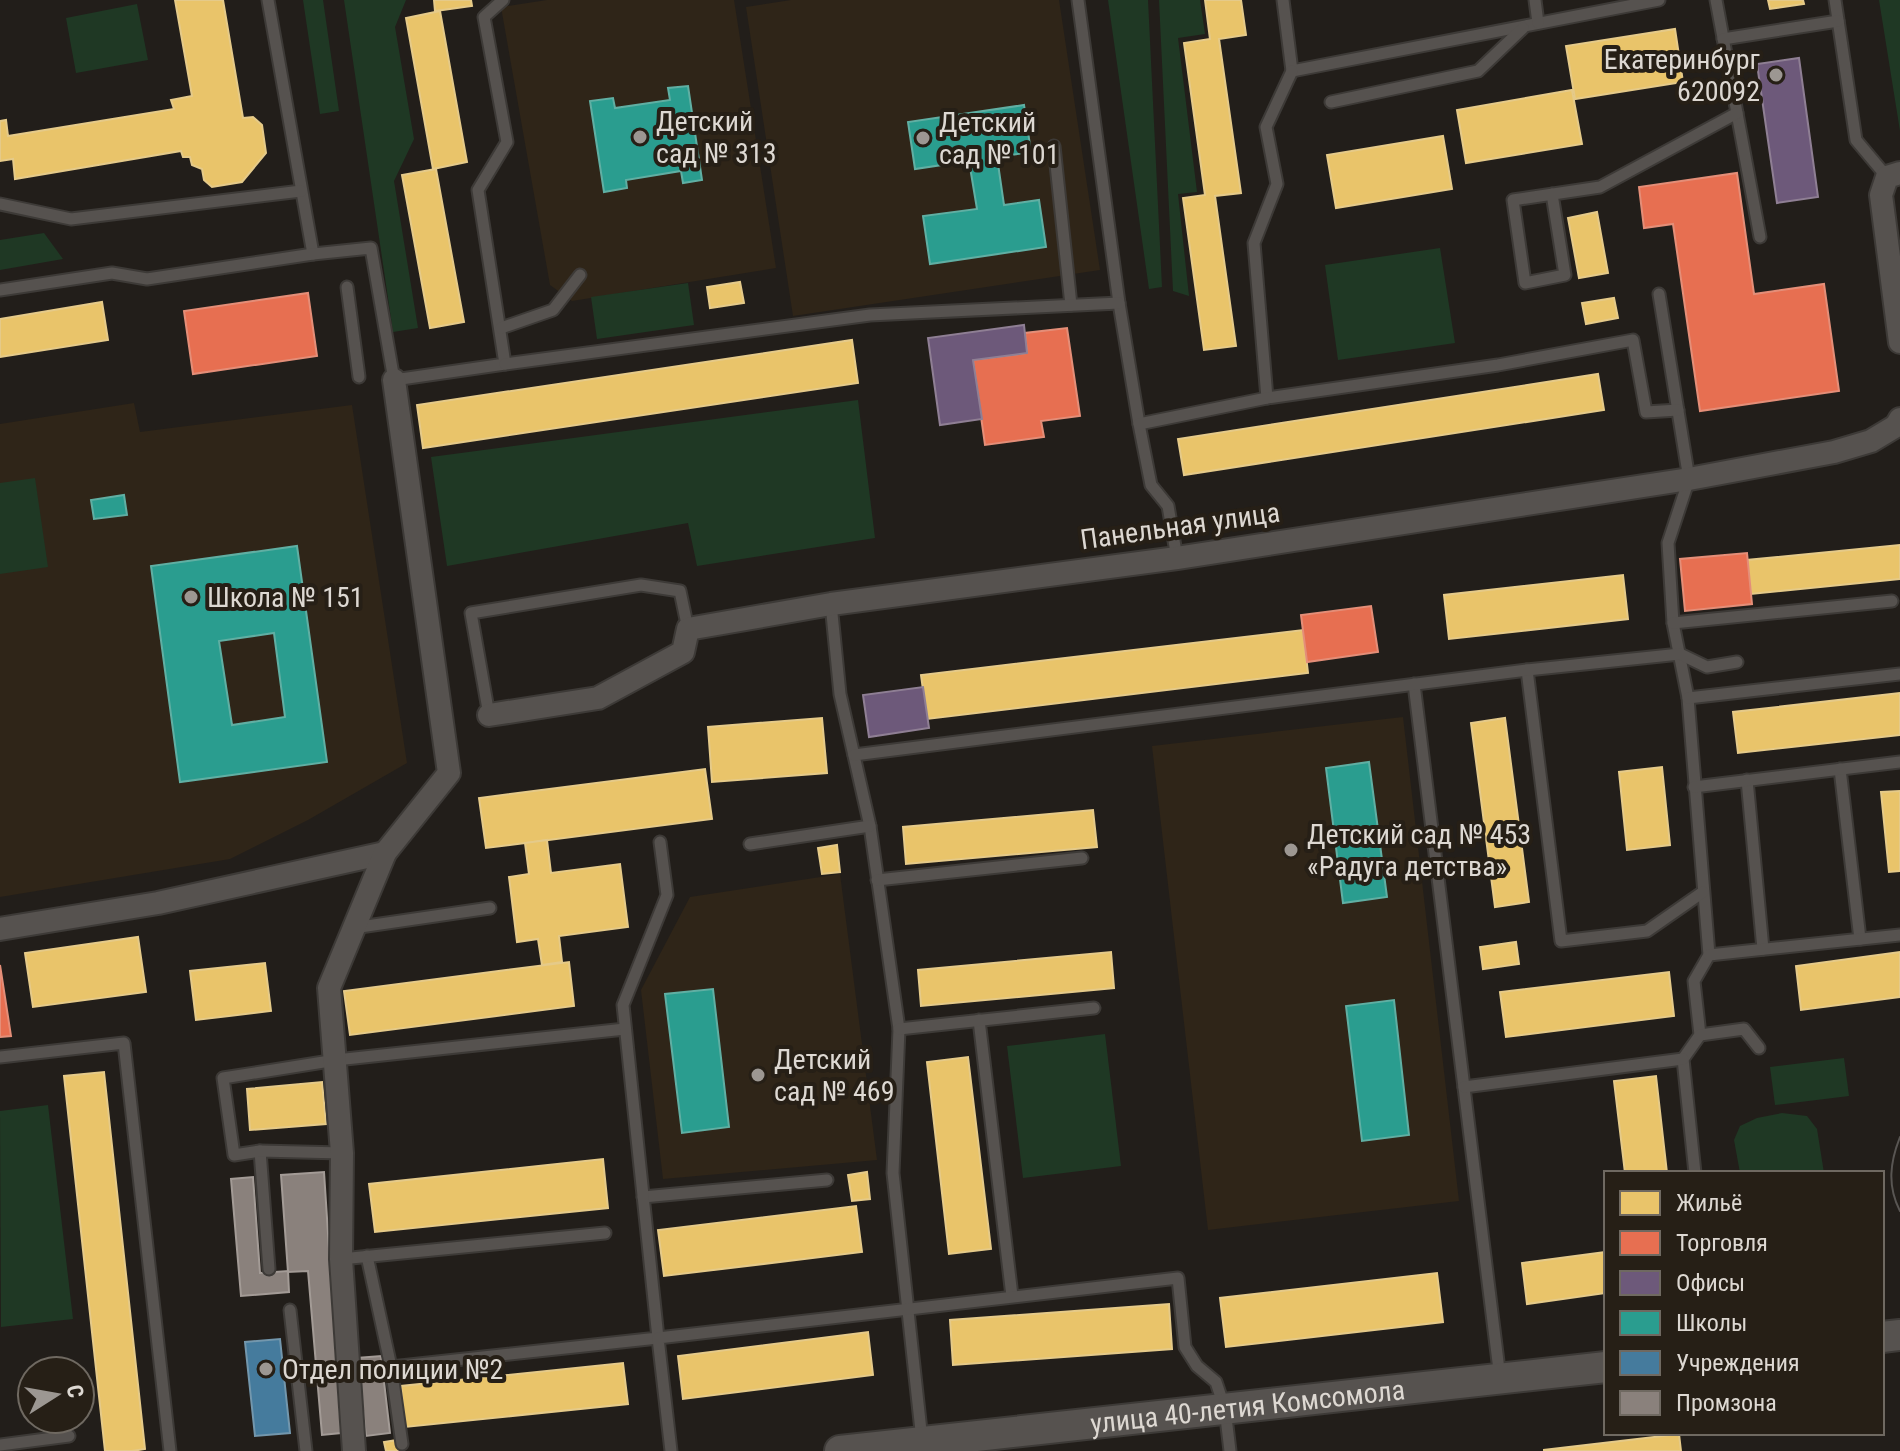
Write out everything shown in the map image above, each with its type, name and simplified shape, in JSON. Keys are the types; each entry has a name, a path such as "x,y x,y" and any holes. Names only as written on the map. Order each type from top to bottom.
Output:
{"main road":[{"name":"улица 40-летия Комсомола","path":"840,1451 1604,1367"}],"street":[{"path":"1893,175 1881,195 1900,342"},
{"path":"354,1451 341,1259 342,1153 329,988 385,853 449,773 394,380"},
{"name":"Панельная улица","path":"688,629 831,604 1177,558 1689,479 1834,452 1871,441 1896,426 1900,419"},
{"path":"489,715 598,698 683,652 688,629"},
{"path":"0,929 158,903 385,853"}],"lane":[{"path":"268,0 313,254"},
{"path":"503,0 484,17 507,142 478,190 505,364"},
{"path":"1078,0 1119,303 1139,424 1151,485 1168,506 1177,558"},
{"path":"1267,398 1254,243 1277,184 1266,127 1292,71 1283,0"},
{"path":"1331,102 1478,71 1532,24 1535,0"},
{"path":"1292,71 1659,0"},
{"path":"1716,0 1760,237"},
{"path":"1835,0 1856,140 1893,175"},
{"path":"1723,39 1838,21"},
{"path":"1552,194 1565,275 1525,283 1513,200 1552,194 1600,187 1737,113"},
{"path":"1054,146 1071,305"},
{"path":"0,204 71,219 301,191"},
{"path":"0,290 112,273 147,279 371,248 394,380 870,315 1119,303"},
{"path":"501,328 553,310 580,275"},
{"path":"347,287 359,377"},
{"path":"1659,294 1689,479 1668,543 1673,623 1688,698 1709,955 1694,981 1700,1035 1683,1059 1695,1171"},
{"path":"1139,424 1267,398 1498,365 1633,340 1646,412 1678,410"},
{"path":"489,715 471,613 641,585 680,591 688,629"},
{"path":"1673,623 1892,601"},
{"path":"831,604 840,694 870,826 899,1029 893,1173 922,1442"},
{"path":"854,755 1527,670 1680,654 1707,667 1737,662"},
{"path":"1527,670 1561,941 1647,931 1703,892"},
{"path":"1688,698 1900,674"},
{"path":"1414,684 1500,1379"},
{"path":"1694,787 1900,762"},
{"path":"1840,769 1860,939"},
{"path":"1747,780 1763,949"},
{"path":"750,844 870,826"},
{"path":"660,842 667,895 623,1005 671,1451"},
{"path":"877,880 1082,858"},
{"path":"352,928 490,908"},
{"path":"1709,955 1900,935"},
{"path":"899,1029 1094,1008"},
{"path":"979,1020 1012,1296"},
{"path":"342,1153 260,1151 234,1155 223,1078 336,1060 625,1029"},
{"path":"1700,1035 1744,1029 1759,1048"},
{"path":"0,1057 124,1043 170,1451"},
{"path":"1464,1087 1683,1059"},
{"path":"260,1151 269,1269"},
{"path":"643,1197 827,1180"},
{"path":"341,1259 605,1233"},
{"path":"367,1256 391,1367 402,1444"},
{"path":"391,1367 1178,1278 1185,1347 1197,1366 1216,1382 1225,1409 1230,1451"},
{"path":"290,1310 306,1451"},
{"path":"0,1445 69,1436"}],"shaded area":[{"name":"Детский сад № 313","path":"547,0 734,0 776,268 572,301 550,285 501,7"},
{"name":"Детский сад № 101","path":"791,0 1059,0 1100,270 793,316 746,7"},
{"name":"Школа № 151","path":"134,403 140,432 352,405 407,763 308,820 230,859 0,897 0,424"},
{"path":"1403,717 1459,1201 1208,1230 1152,746"},
{"name":"Детский сад № 469","path":"840,874 877,1160 663,1179 641,990 690,897"}],"green space":[{"path":"303,0 323,0 339,111 320,114"},
{"path":"344,0 406,0 395,27 414,139 394,181 418,328 393,332"},
{"path":"1108,0 1148,0 1162,287 1149,289"},
{"path":"1159,0 1200,0 1205,34 1178,38 1197,192 1178,194 1189,296 1173,291"},
{"path":"1879,0 1900,0 1900,131"},
{"path":"137,4 148,60 76,73 66,18"},
{"path":"44,233 63,259 0,270 0,240"},
{"path":"1440,248 1455,343 1338,360 1325,265"},
{"path":"688,283 694,325 597,339 591,297"},
{"path":"858,400 875,538 697,566 688,523 447,566 431,457"},
{"path":"35,478 48,567 0,574 0,483"},
{"path":"1105,1034 1121,1166 1023,1178 1007,1046"},
{"path":"1844,1058 1849,1096 1775,1105 1770,1067"},
{"path":"48,1105 73,1319 1,1327 0,1111"},
{"path":"1782,1113 1807,1116 1817,1129 1824,1171 1740,1171 1734,1140 1740,1126 1757,1118"}],"building: Жильё":[{"path":"175,0 223,0 243,118 253,117 262,125 266,153 242,182 212,187 204,180 202,169 192,165 190,157 183,157 181,151 15,179 13,159 0,161 0,121 6,120 8,136 174,109 171,100 192,96"},
{"path":"434,0 471,0 472,6 435,11"},
{"path":"1205,0 1241,0 1246,35 1219,39 1241,193 1215,196 1236,346 1204,350 1183,198 1205,195 1184,43 1210,39"},
{"path":"1768,0 1803,0 1804,4 1770,9"},
{"path":"440,11 467,162 433,169 406,18"},
{"path":"1675,29 1683,82 1575,99 1566,46"},
{"path":"1572,90 1582,144 1466,163 1457,110"},
{"path":"1443,136 1452,189 1336,208 1327,155"},
{"path":"436,169 464,322 430,328 402,175"},
{"path":"1597,212 1608,273 1579,278 1568,218"},
{"path":"740,282 744,303 710,308 707,287"},
{"path":"1614,298 1618,318 1586,324 1582,303"},
{"path":"102,302 108,340 0,357 0,319"},
{"path":"852,340 858,383 423,448 417,405"},
{"path":"1598,374 1604,410 1184,475 1178,439"},
{"path":"1900,545 1900,579 1751,594 1747,560"},
{"path":"1623,575 1628,619 1449,639 1444,595"},
{"path":"1303,630 1308,673 927,719 921,675"},
{"path":"1900,693 1900,735 1738,753 1733,712"},
{"path":"822,718 827,773 712,782 708,727"},
{"path":"1505,718 1529,902 1495,907 1471,723"},
{"path":"1662,767 1670,845 1627,850 1619,772"},
{"path":"705,769 712,819 486,848 479,798"},
{"path":"1900,791 1900,871 1889,872 1881,792"},
{"path":"1093,810 1097,847 906,864 903,827"},
{"path":"547,840 551,873 620,864 628,927 559,936 562,962 542,965 538,939 517,942 509,877 529,874 525,843"},
{"path":"837,845 840,872 822,874 818,848"},
{"path":"138,937 146,992 33,1007 25,953"},
{"path":"1516,942 1519,964 1483,969 1480,947"},
{"path":"1111,952 1114,988 921,1006 918,970"},
{"path":"1900,952 1900,997 1801,1010 1796,966"},
{"path":"569,962 574,1006 350,1035 344,991"},
{"path":"265,963 271,1011 196,1020 190,971"},
{"path":"1669,972 1674,1016 1506,1037 1500,992"},
{"path":"968,1057 991,1249 949,1254 927,1062"},
{"path":"104,1072 145,1449 105,1451 64,1076"},
{"path":"1656,1076 1667,1171 1625,1171 1614,1081"},
{"path":"322,1082 326,1124 250,1130 247,1089"},
{"path":"603,1159 608,1208 375,1232 369,1184"},
{"path":"867,1172 870,1199 852,1201 848,1175"},
{"path":"856,1206 862,1252 664,1276 658,1230"},
{"path":"1604,1252 1604,1293 1527,1304 1522,1263"},
{"path":"1437,1273 1443,1322 1226,1347 1220,1298"},
{"path":"1169,1304 1172,1349 953,1365 950,1320"},
{"path":"868,1332 873,1375 683,1399 678,1356"},
{"path":"623,1363 628,1404 405,1427 401,1386"},
{"path":"1679,1435 1681,1451 1544,1451"},
{"path":"397,1440 398,1451 386,1451 384,1442"}],"building: Торговля":[{"path":"1737,173 1754,294 1824,284 1839,391 1700,411 1673,224 1644,228 1639,187"},
{"path":"308,293 317,356 193,374 184,311"},
{"path":"1067,328 1080,416 1041,421 1044,437 985,445 973,360 1027,353 1025,333"},
{"path":"1747,553 1752,604 1685,611 1680,559"},
{"path":"1371,606 1378,652 1307,662 1301,615"},
{"path":"0,965 11,1036 0,1037"}],"building: Офисы":[{"path":"1799,58 1818,197 1777,203 1757,64"},
{"path":"1024,325 1027,353 973,360 982,419 940,425 928,338"},
{"path":"923,687 929,728 869,737 863,695"}],"building: Школы":[{"path":"688,86 702,180 683,183 681,171 626,180 627,188 604,192 590,101 613,98 615,108 670,100 668,88"},
{"path":"1024,105 1031,152 997,157 1004,205 1039,200 1046,247 930,264 923,216 977,209 969,161 915,169 908,122"},
{"path":"124,495 127,515 94,519 91,500"},
{"path":"297,546 327,762 180,782 151,566","holes":["274,633 285,717 232,725 219,641"]},
{"path":"1369,762 1387,897 1343,903 1326,768"},
{"path":"713,989 729,1127 682,1133 665,994"},
{"path":"1394,1000 1409,1135 1362,1141 1346,1006"}],"building: Учреждения":[{"name":"Отдел полиции №2","path":"280,1339 290,1433 255,1436 245,1342"}],"building: Промзона":[{"path":"324,1172 341,1433 322,1435 308,1271 288,1272 281,1175"},
{"path":"253,1177 260,1273 288,1271 289,1292 241,1296 231,1179"},
{"path":"381,1356 390,1433 366,1436 357,1358"}],"tram line":[{"path":"1900,1137 1891,1174 1900,1211"}],"place":[{"name":"Екатеринбург 620092","path":"1776,75"},
{"name":"Детский сад № 313","path":"640,137"},
{"name":"Детский сад № 101","path":"923,138"},
{"name":"Школа № 151","path":"191,597"},
{"name":"Детский сад № 453 «Радуга детства»","path":"1291,850"},
{"name":"Детский сад № 469","path":"758,1075"},
{"name":"Отдел полиции №2","path":"266,1369"}]}
